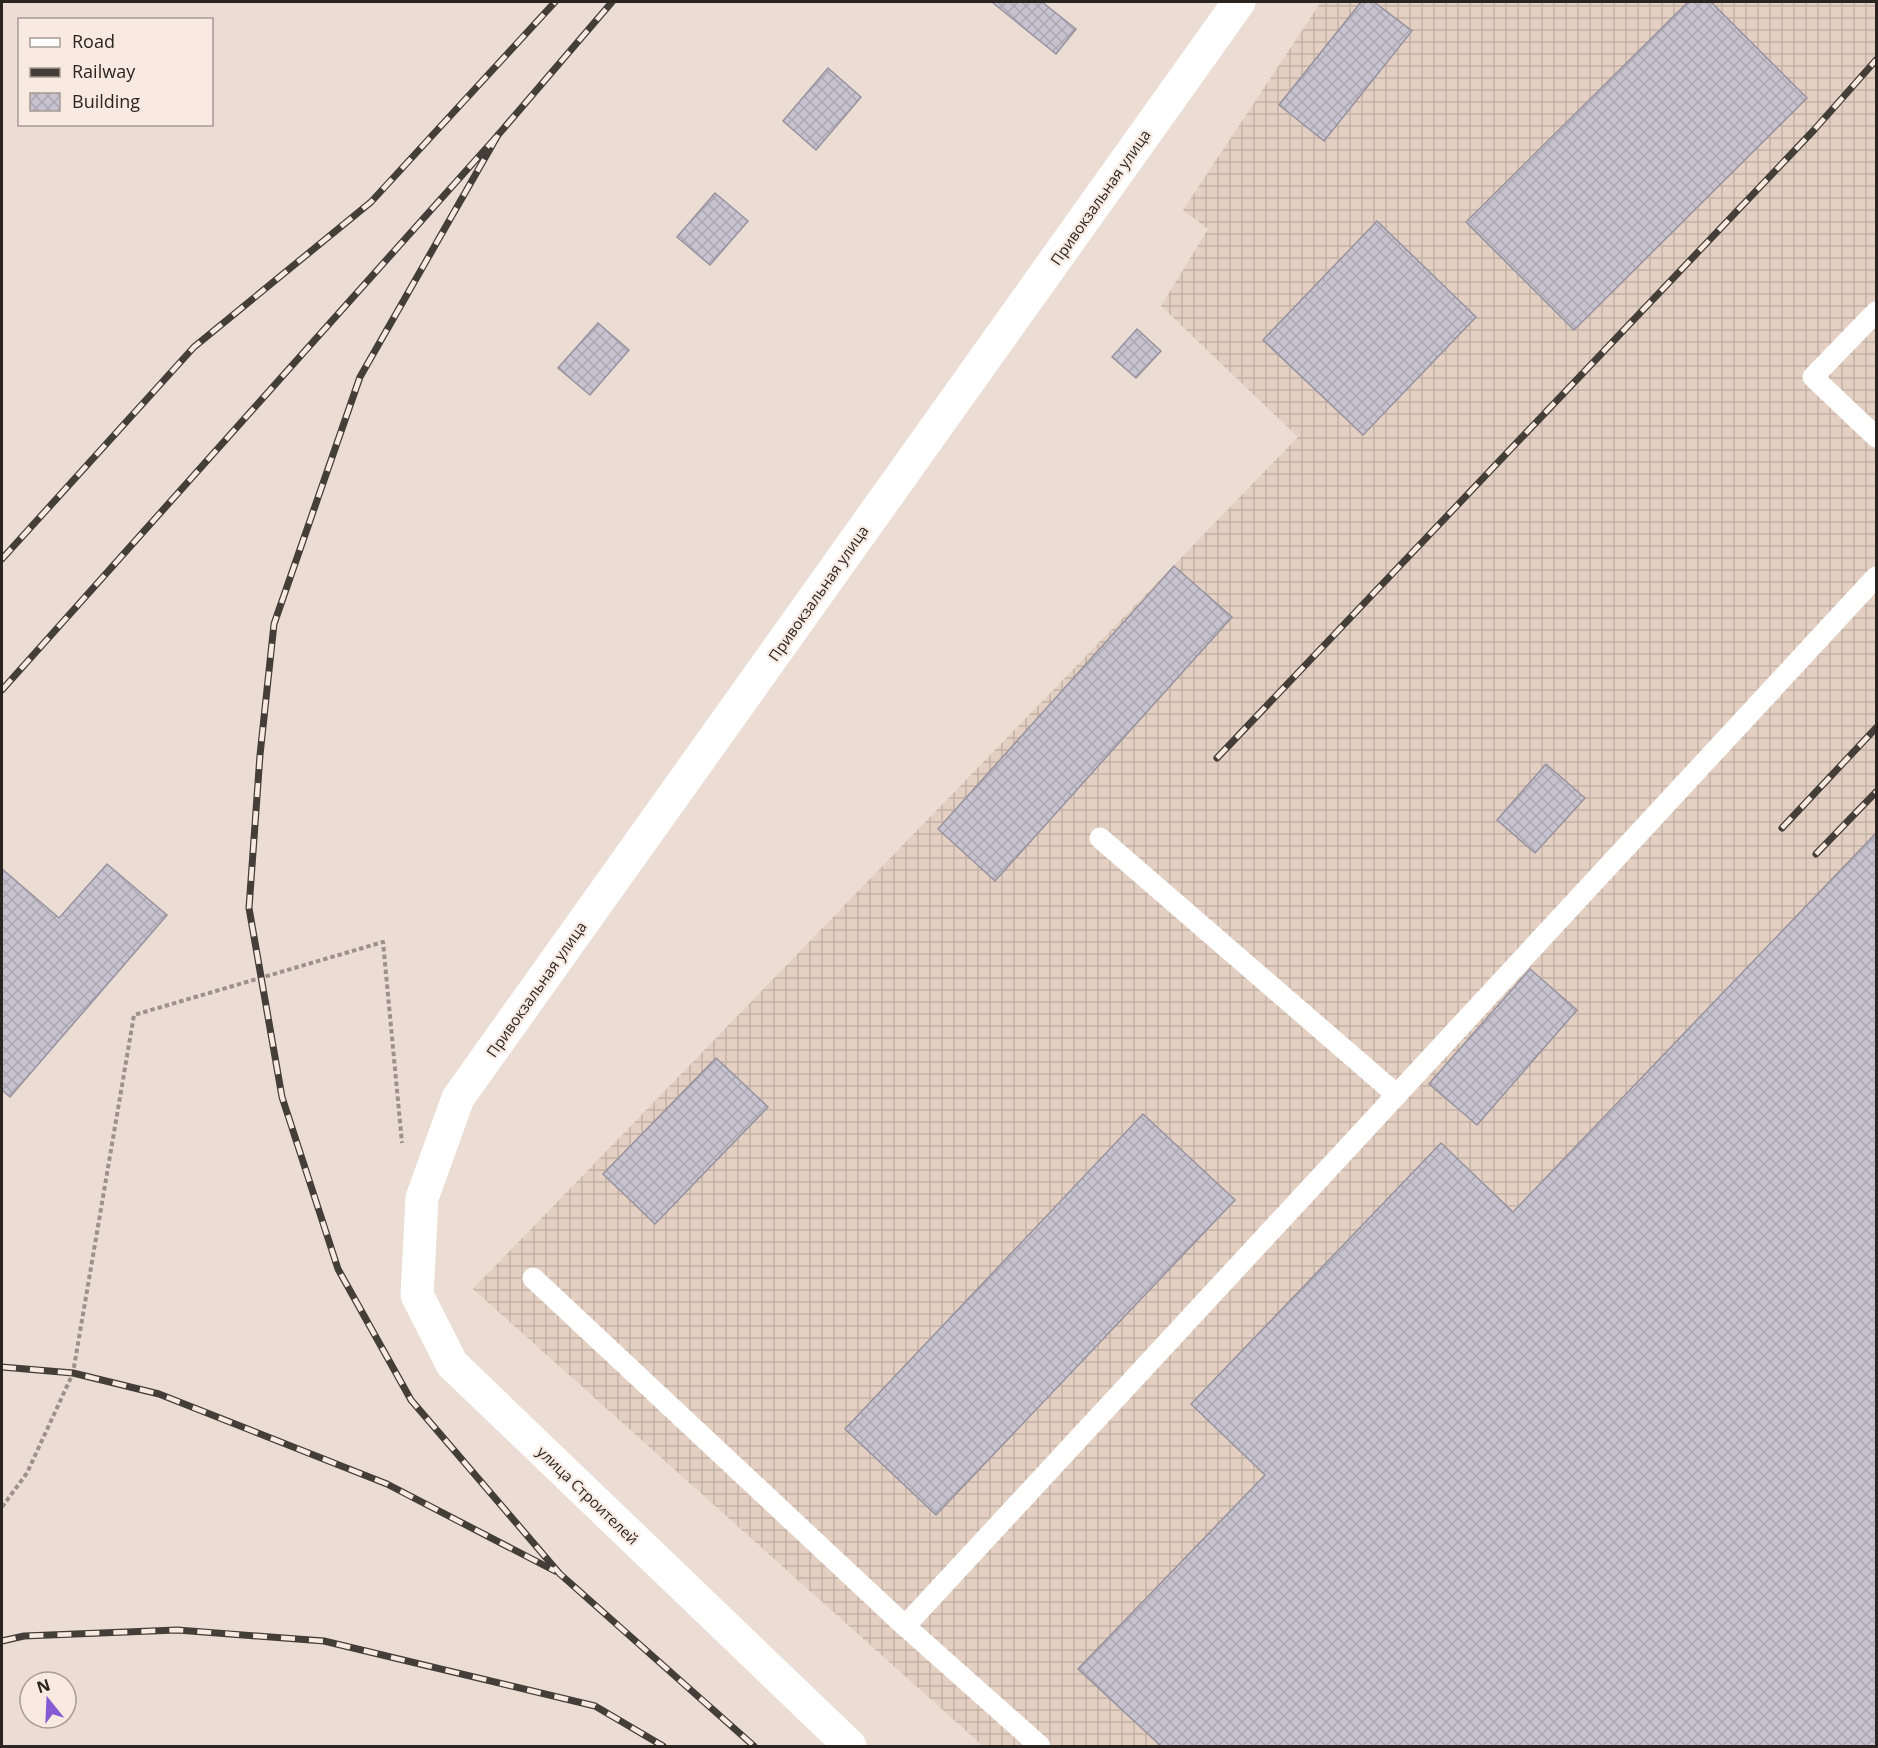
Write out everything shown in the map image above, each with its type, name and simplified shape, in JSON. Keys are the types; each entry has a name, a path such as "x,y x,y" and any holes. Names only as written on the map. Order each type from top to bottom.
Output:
{"street":[{"name":"Привокзальная улица","path":"422,1198 458,1098 1239,2"},
{"name":"улица Строителей","path":"422,1198 417,1295 452,1364 850,1746"}],"lane":[{"path":"1876,312 1813,377 1876,437"},
{"path":"905,1626 1876,577"},
{"path":"1100,838 1397,1095"},
{"path":"533,1278 905,1626 1040,1746"}],"path":[{"path":"2,1507 27,1473 74,1372 134,1015 383,942 402,1144"}],"shaded area":[{"path":"1321,2 1876,2 1876,1746 983,1746 473,1289 1298,437 1161,306 1208,229 1183,210"}],"building":[{"path":"992,2 1042,2 1076,29 1056,54"},
{"path":"1361,2 1374,2 1412,31 1324,141 1279,105"},
{"path":"1688,2 1711,2 1807,98 1574,330 1466,222"},
{"path":"828,68 861,97 816,150 783,121"},
{"path":"715,193 748,221 710,265 677,237"},
{"path":"1377,221 1476,317 1363,435 1263,340"},
{"path":"598,323 629,350 590,395 558,368"},
{"path":"1137,329 1161,351 1136,378 1112,357"},
{"path":"1174,566 1232,617 995,881 938,829"},
{"path":"1546,764 1585,798 1535,853 1497,820"},
{"path":"1876,833 1876,1746 1161,1746 1078,1669 1265,1475 1191,1404 1441,1143 1513,1212"},
{"path":"107,864 167,915 10,1097 2,1090 2,869 59,918"},
{"path":"1530,969 1577,1010 1477,1125 1429,1084"},
{"path":"716,1058 768,1107 655,1224 603,1174"},
{"path":"1143,1114 1235,1200 936,1515 845,1429"}],"railway":[{"path":"2,559 194,347 371,202 555,2"},
{"path":"2,690 498,135 612,2"},
{"path":"1217,758 1814,130 1876,60"},
{"path":"498,135 360,377 274,624 260,755 249,908 282,1097 338,1269 411,1400 560,1574 754,1746"},
{"path":"1782,828 1876,728"},
{"path":"1816,854 1876,792"},
{"path":"2,1367 73,1373 159,1394 387,1484 555,1571"},
{"path":"2,1641 24,1636 177,1630 324,1641 595,1706 663,1746"}]}
